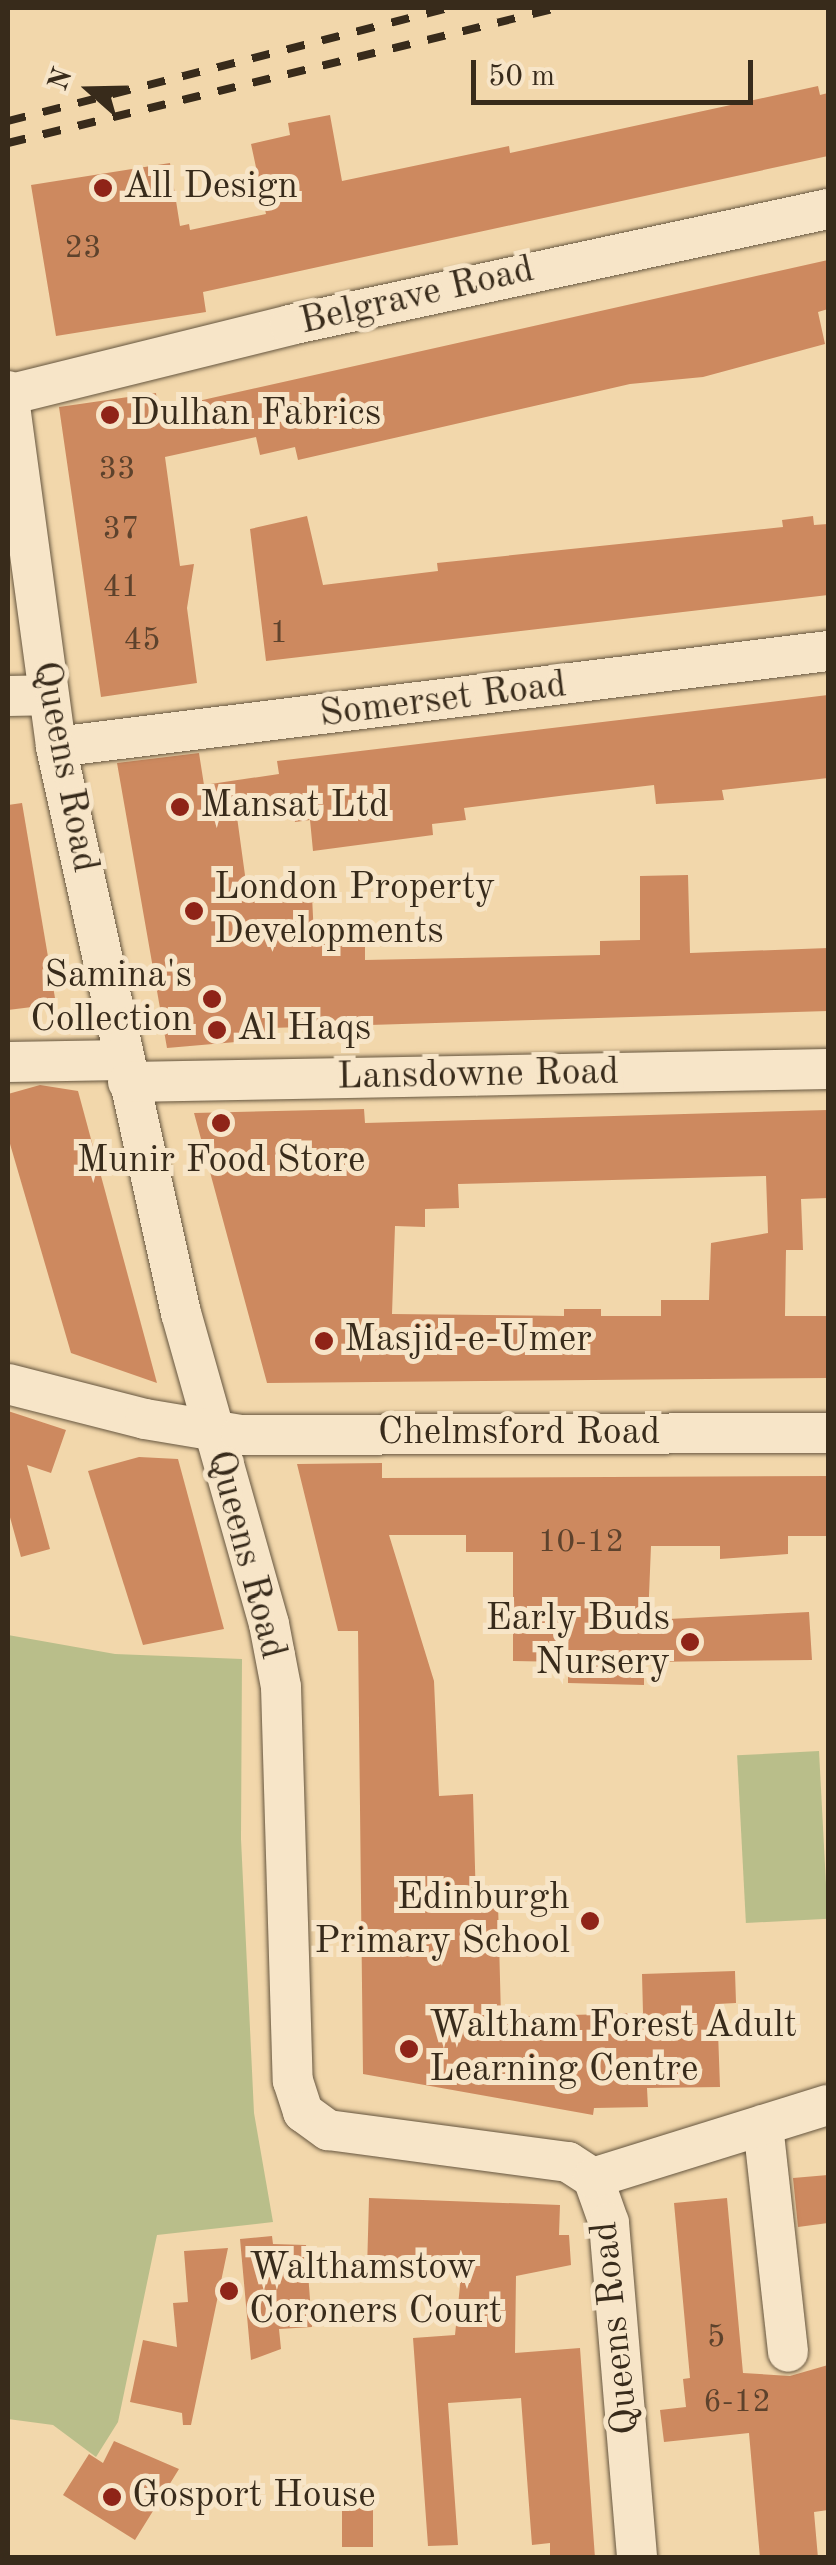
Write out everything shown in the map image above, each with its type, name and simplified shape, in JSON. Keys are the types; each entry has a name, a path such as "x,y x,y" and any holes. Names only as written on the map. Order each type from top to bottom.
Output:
{"street":[{"name":"Belgrave Road","path":"8,393 309,321 828,209"},
{"name":"Queens Road","path":"8,393 27,695 56,747 210,1430 269,1624 281,1687 292,2064 303,2112 328,2130 568,2162 593,2178 608,2222 637,2558"},
{"name":"Somerset Road","path":"56,747 828,651"},
{"name":"Lansdowne Road","path":"8,1062 126,1070 828,1070"},
{"name":"Chelmsford Road","path":"8,1384 241,1435 828,1433"},
{"path":"593,2178 828,2105"},
{"path":"763,2125 788,2352"}],"green space":[{"path":"8,1635 115,1654 242,1659 241,1839 254,2113 273,2222 157,2235 118,2422 96,2457 53,2425 8,2419"},
{"path":"819,1751 828,1919 746,1923 737,1755"}],"building":[{"path":"818,86 820,95 828,93 828,156 203,292 206,312 56,336 31,185 170,163 180,226 189,224 190,230 266,214 251,144 290,135 288,123 330,115 342,181 509,146 510,153"},
{"path":"828,260 828,309 818,312 825,344 703,377 630,384 298,460 295,447 260,455 256,437 165,457 180,566 194,564 187,608 197,683 101,697 59,407 156,393 158,410"},
{"path":"307,516 323,585 438,571 437,563 783,527 782,520 813,516 814,525 828,524 828,595 266,661 250,529"},
{"path":"828,695 828,778 722,790 724,800 656,804 654,785 567,795 464,808 466,820 432,824 433,835 313,851 310,820 295,822 293,808 237,817 248,897 312,896 314,937 365,935 365,960 600,955 600,941 640,940 640,876 688,875 690,953 828,948 828,1011 270,1028 272,1039 167,1048 117,763 199,753 204,785 279,774 277,761"},
{"path":"22,803 56,1004 8,1010 8,805"},
{"path":"40,1085 78,1091 157,1383 71,1353 8,1137 8,1094"},
{"path":"364,1109 365,1123 828,1110 828,1198 801,1199 803,1250 786,1250 785,1316 828,1316 828,1378 267,1383 194,1113","holes":["766,1176 768,1233 711,1243 709,1300 661,1300 661,1316 601,1316 601,1309 564,1309 564,1316 392,1314 395,1226 425,1227 425,1209 459,1208 458,1184"]},
{"path":"8,1411 66,1430 51,1473 27,1465 50,1549 21,1557 8,1510"},
{"path":"139,1457 178,1459 224,1629 143,1645 88,1471"},
{"path":"382,1463 382,1478 828,1476 828,1536 788,1536 788,1554 720,1559 720,1546 651,1546 648,1620 809,1612 812,1660 644,1662 644,1685 568,1683 568,1662 513,1661 513,1552 466,1552 466,1535 389,1535 434,1681 439,1796 473,1794 476,1904 498,1903 501,2017 643,2013 642,1974 735,1971 736,2003 717,2004 720,2087 647,2088 648,2107 594,2108 593,2115 363,2074 358,1631 338,1631 297,1464"},
{"path":"828,2175 828,2223 798,2227 793,2178"},
{"path":"369,2198 560,2205 559,2235 569,2235 571,2265 516,2276 515,2353 580,2348 595,2558 550,2558 550,2543 532,2545 521,2398 448,2403 458,2545 428,2546 413,2338 455,2335 462,2266 398,2263 398,2271 367,2270"},
{"path":"727,2198 743,2373 790,2376 828,2365 828,2510 814,2512 818,2558 760,2558 749,2433 664,2442 660,2410 686,2407 683,2379 690,2378 674,2203"},
{"path":"272,2236 273,2244 306,2245 312,2327 279,2329 281,2349 251,2360 240,2239"},
{"path":"228,2248 191,2425 183,2425 182,2413 130,2402 143,2340 177,2347 173,2303 188,2302 184,2251"},
{"name":"Gosport House","path":"114,2441 179,2469 135,2540 63,2495 89,2454 103,2463"},
{"path":"342,2485 373,2485 373,2547 342,2547"}],"railway":[{"path":"8,121 448,8"},
{"path":"8,143 557,8"}],"place":[{"name":"All Design","path":"103,188"},
{"name":"Dulhan Fabrics","path":"110,415"},
{"name":"Mansat Ltd","path":"180,807"},
{"name":"London Property Developments","path":"194,911"},
{"name":"Samina's Collection","path":"212,999"},
{"name":"Al Haqs","path":"217,1030"},
{"name":"Munir Food Store","path":"221,1123"},
{"name":"Masjid-e-Umer","path":"324,1341"},
{"name":"Early Buds Nursery","path":"690,1642"},
{"name":"Edinburgh Primary School","path":"590,1921"},
{"name":"Waltham Forest Adult Learning Centre","path":"409,2049"},
{"name":"Walthamstow Coroners Court","path":"229,2291"},
{"name":"Gosport House","path":"112,2497"}]}
